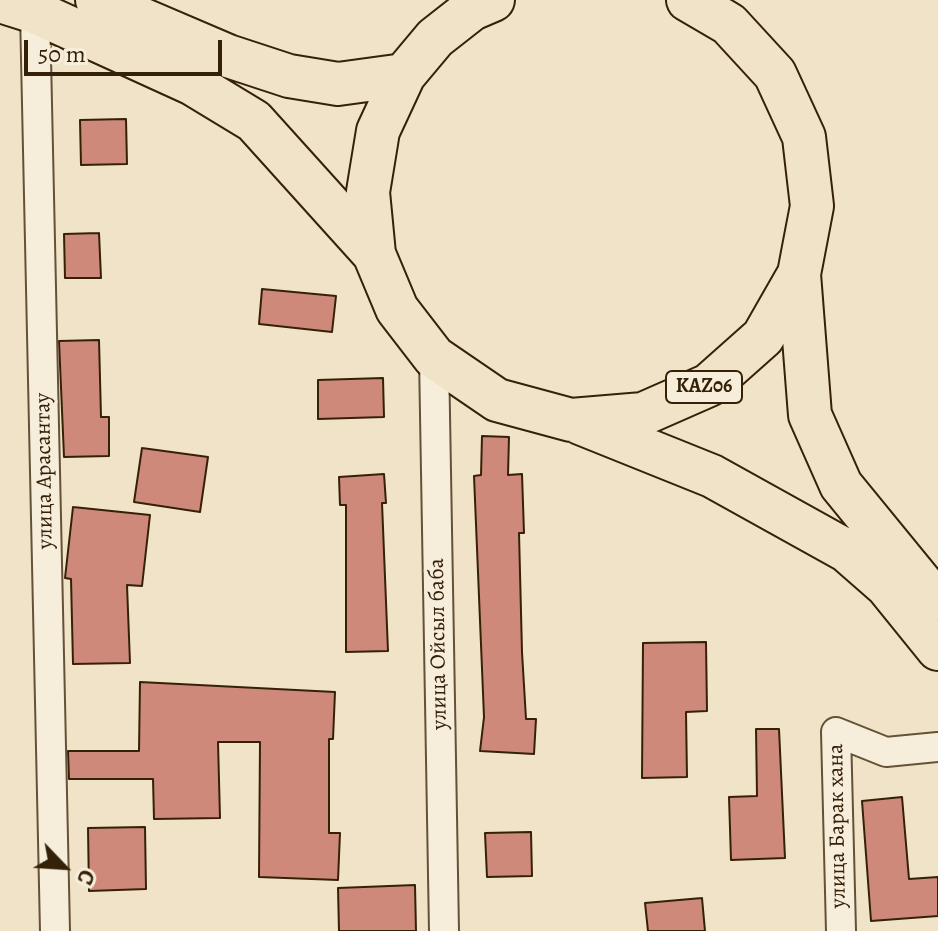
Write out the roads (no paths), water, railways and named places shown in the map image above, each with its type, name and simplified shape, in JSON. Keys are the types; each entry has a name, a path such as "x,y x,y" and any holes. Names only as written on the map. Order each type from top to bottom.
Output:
{"highway":[{"path":"97,0 228,56 289,76 338,84 404,75"},
{"name":"KАZ06","path":"493,0 472,9 435,38 404,75 378,131 368,192 374,254 397,309 434,357 497,400 571,420 712,476 847,551 887,586 938,649"},
{"name":"KАZ06","path":"688,0 729,24 775,74 804,137 812,206 799,274 810,415 841,485 938,603"},
{"name":"KАZ06","path":"17,6 193,84 254,121 374,254"},
{"name":"KАZ06","path":"571,420 643,414 709,385 763,337 799,274"}],"street":[{"name":"улица Арасантау","path":"17,6 55,931"},
{"name":"улица Ойсыл баба","path":"434,357 444,931"},
{"name":"улица Барак хана","path":"841,931 836,732 886,752 938,747"}]}
